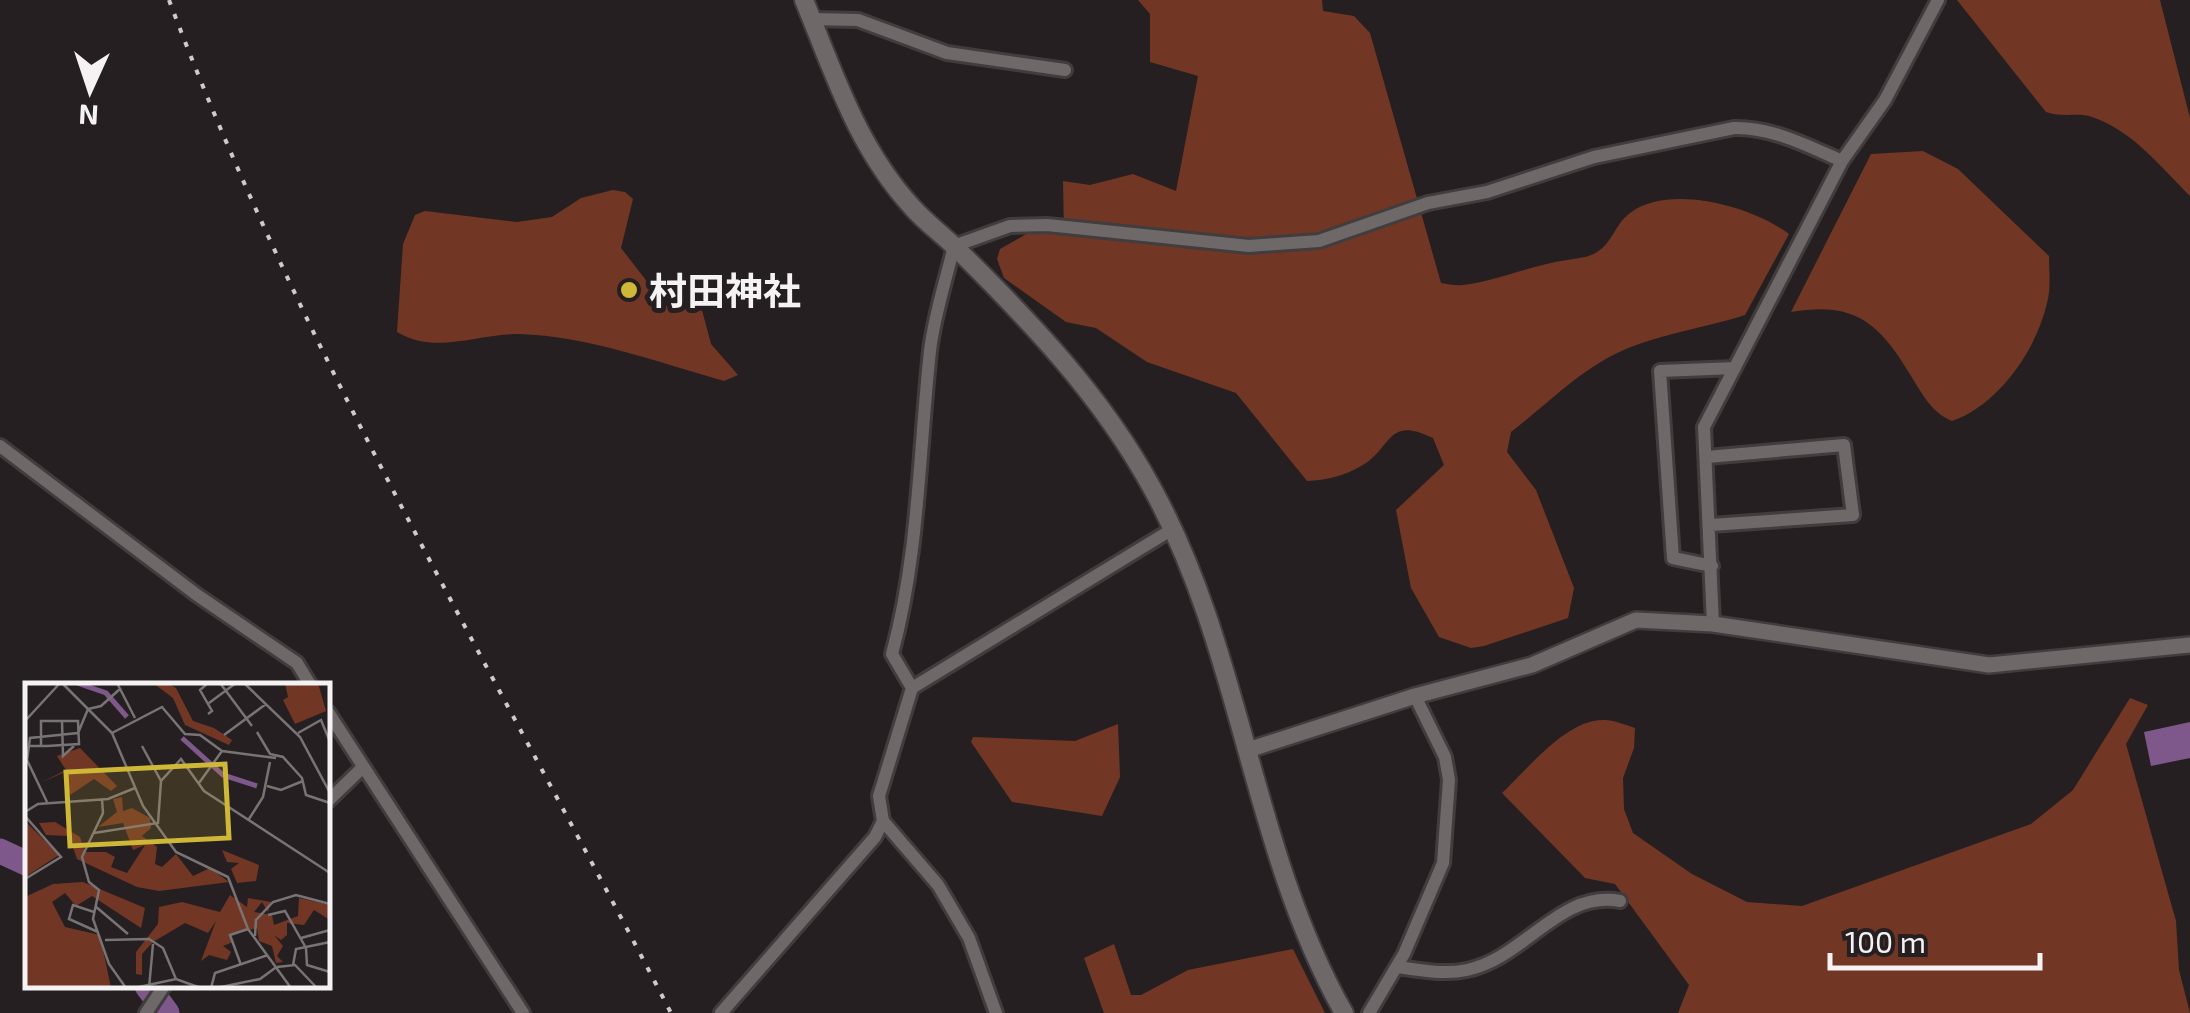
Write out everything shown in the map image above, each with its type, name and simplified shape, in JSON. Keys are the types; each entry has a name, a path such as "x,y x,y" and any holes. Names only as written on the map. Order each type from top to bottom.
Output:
{"main road":[{"path":"804,0 854,125 911,206 1075,374 1153,490 1204,602 1301,928 1344,1013"}],"street":[{"path":"1713,624 1704,427 1842,161 1885,100 1938,0"},
{"path":"812,18 858,20 948,53 1064,70"},
{"path":"912,688 892,654 903,615 918,506 931,346 954,246 1010,226 1047,225 1249,246 1319,241 1428,203 1487,192 1594,157 1734,128 1778,134 1842,161"},
{"path":"1712,566 1674,558 1660,371 1735,368"},
{"path":"1707,457 1844,445 1854,515 1711,525"},
{"path":"0,446 197,595 298,664 309,683"},
{"path":"996,1013 962,924 938,885 883,820 879,796 912,688 1170,530"},
{"path":"1248,750 1415,696 1532,665 1636,620 1713,624 1989,666 2190,645"},
{"path":"1368,1013 1397,967 1443,864 1448,798 1445,757 1415,696"},
{"path":"330,715 523,1013"},
{"path":"330,798 362,768"},
{"path":"720,1013 875,836 883,820"},
{"path":"1397,967 1466,970 1518,944 1580,901 1594,897 1620,901"},
{"path":"146,1013 163,988"}],"shaded area":[{"path":"1138,0 1322,0 1323,11 1354,16 1370,33 1441,283 1476,283 1590,256 1602,248 1630,213 1667,200 1688,199 1733,208 1789,234 1745,315 1655,339 1604,360 1511,432 1507,452 1536,490 1574,588 1568,618 1471,648 1439,637 1411,588 1396,510 1444,465 1433,438 1418,432 1398,432 1355,469 1307,481 1236,393 1147,362 1096,328 1066,322 1004,278 997,259 1000,249 1030,232 1064,232 1063,181 1090,185 1133,174 1176,191 1198,76 1150,62 1150,14"},
{"path":"1957,0 2160,0 2190,118 2190,196 2146,151 2107,123 2087,116 2046,112"},
{"path":"1923,151 1958,169 2049,256 2047,303 2024,357 1985,403 1952,421 1933,408 1888,342 1863,320 1832,310 1791,312 1871,154"},
{"path":"613,190 625,192 633,199 621,248 649,284 694,280 711,344 738,375 724,381 622,351 545,336 503,335 441,343 411,339 397,332 403,244 415,215 425,211 517,222 552,217 581,198"},
{"path":"2130,698 2148,705 2126,744 2176,921 2179,970 2190,1013 1678,1013 1689,985 1615,884 1585,878 1502,793 1548,748 1576,728 1604,720 1635,728 1634,748 1623,778 1624,809 1633,833 1692,874 1747,902 1802,906 2031,824 2073,790"},
{"path":"2190,722 2190,758 2151,766 2144,732"},
{"path":"1118,724 1120,777 1102,816 1012,802 971,742 973,737 1075,741"},
{"path":"1114,944 1131,995 1141,995 1188,970 1293,949 1325,1013 1104,1013 1084,958"}],"waterway":[{"path":"0,851 25,863"},
{"path":"148,988 167,1013"}],"railway":[{"path":"169,0 279,260 341,387 671,1013"}],"place":[{"name":"村田神社","path":"629,290"}]}
